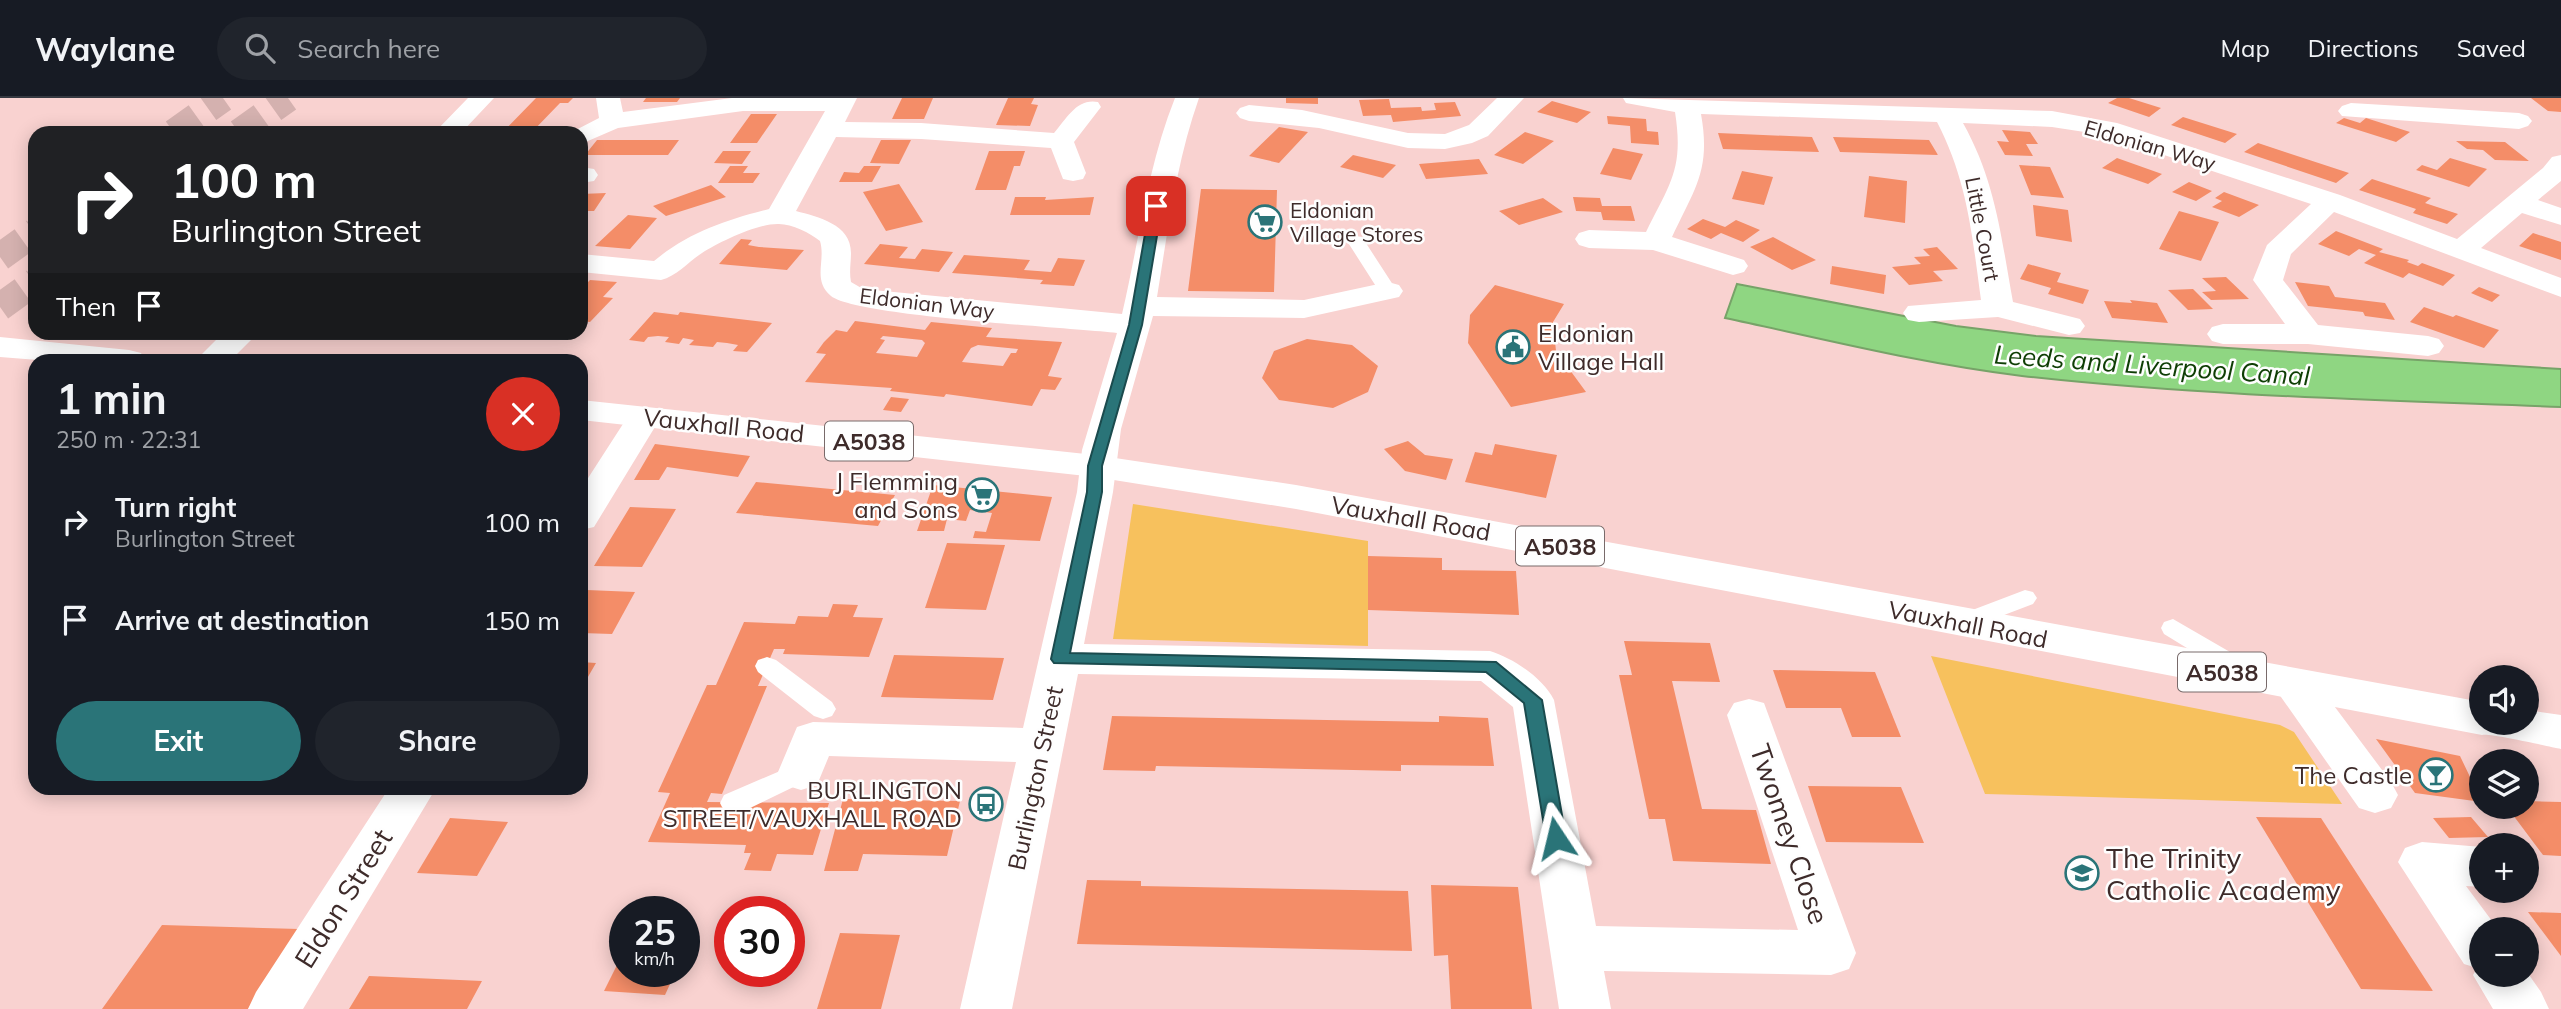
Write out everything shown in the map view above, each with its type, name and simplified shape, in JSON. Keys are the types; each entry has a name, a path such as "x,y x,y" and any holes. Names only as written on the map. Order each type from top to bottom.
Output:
{"street":[{"path":"453,126 482,98"},
{"name":"Burlington Street","path":"986,1009 1095,492 1095,466 1137,315 1160,182 1187,98"},
{"path":"1247,114 1318,120 1382,136 1425,141 1463,138 1488,125 1501,106 1512,98"},
{"name":"Eldonian Way","path":"1635,98 1687,106 1716,103 1899,106 1946,115 2052,119 2108,128 2330,201 2561,288"},
{"path":"2461,250 2553,174 2545,144 2489,98"},
{"path":"588,129 610,109 743,104 839,110 921,131 1061,141"},
{"path":"1656,241 1690,170 1693,142 1687,106"},
{"path":"1061,141 1089,107"},
{"path":"588,264 661,271 702,238 724,228 780,215 839,110"},
{"path":"2351,111 2545,144"},
{"name":"Little Court","path":"1946,115 1966,152 1979,190 1998,308"},
{"path":"1061,141 1073,173"},
{"path":"2308,334 2268,280 2277,251 2330,201"},
{"path":"2519,204 2561,217"},
{"name":"Eldonian Way","path":"780,215 823,230 833,238 837,248 832,276 838,286 849,294 882,301 1137,315"},
{"path":"1589,239 1656,241 1733,266"},
{"path":"1137,315 1304,309 1388,292"},
{"name":"Little Court","path":"1919,313 1998,308 2068,327"},
{"path":"2223,334 2308,334 2428,346"},
{"path":"219,354 234,340"},
{"path":"0,347 69,354"},
{"name":"Vauxhall Road","path":"588,411 1095,466 1413,517 1962,623 2469,717"},
{"path":"588,507 644,417"},
{"path":"1060,659 1490,666 1533,700 1585,1009"},
{"path":"2275,682 2375,795"},
{"name":"Twomey Close","path":"1575,948 1831,953 1749,715"},
{"path":"2539,728 2561,732"},
{"path":"812,740 1042,746"},
{"name":"Eldon Street","path":"274,1009 408,795"},
{"path":"2469,866 2422,862 2469,929"},
{"path":"2508,987 2523,1009"}],"lane":[{"path":"1356,241 1388,292"},
{"path":"1962,623 2025,598"},
{"path":"2174,628 2275,682"},
{"path":"734,803 812,740 767,666"}],"shaded area":[{"path":"1133,504 1368,541 1368,646 1113,639"},
{"path":"1931,656 2280,725 2294,732 2342,804 1985,794"}],"water":[{"name":"Leeds and Liverpool Canal","path":"1737,284 1956,326 2036,336 2561,369 2561,407 2223,393 2089,383 1985,371 1725,318"}],"building":[{"path":"536,98 573,98 568,103 560,103 538,126 509,126"},
{"path":"646,98 680,98 677,102 643,102"},
{"path":"902,98 933,98 924,119 892,119"},
{"path":"1008,98 1034,98 1031,104 1038,105 1030,126 996,125"},
{"path":"1286,98 1318,98 1318,104 1286,103"},
{"path":"2117,98 2129,98 2161,108 2149,117 2108,103"},
{"path":"2531,98 2561,98 2561,112 2548,111"},
{"path":"1389,99 1391,108 1421,107 1422,111 1436,110 1434,103 1455,102 1461,116 1393,122 1391,115 1363,116 1359,100"},
{"path":"1552,101 1591,112 1577,123 1537,112"},
{"path":"751,114 777,114 757,143 730,143"},
{"path":"1607,116 1646,119 1647,131 1658,132 1659,145 1631,143 1630,126 1608,124"},
{"path":"2183,117 2237,134 2225,143 2171,125"},
{"path":"2344,118 2360,123 2366,118 2410,132 2396,142 2336,123"},
{"path":"1279,127 1308,132 1279,163 1249,156"},
{"path":"2002,130 2030,132 2038,144 2026,144 2033,156 2005,155 1997,141 2009,142"},
{"path":"1525,132 1554,141 1523,164 1494,155"},
{"path":"1718,133 1812,137 1819,152 1723,149"},
{"path":"1833,137 1929,140 1938,155 1840,152"},
{"path":"597,140 679,140 668,155 588,155"},
{"path":"881,140 911,140 899,164 870,163"},
{"path":"2456,141 2505,142 2529,161 2495,160 2483,150 2467,149"},
{"path":"2258,143 2349,173 2336,183 2244,152"},
{"path":"1613,148 1643,154 1631,180 1600,174"},
{"path":"723,151 751,151 742,164 714,163"},
{"path":"989,151 1025,151 1020,166 1014,166 1006,190 975,190"},
{"path":"1353,155 1396,165 1383,178 1340,167"},
{"path":"2117,158 2162,174 2148,184 2102,168"},
{"path":"2450,158 2487,169 2469,187 2416,170 2422,165 2437,170"},
{"path":"1479,159 1488,174 1426,179 1419,164"},
{"path":"2019,165 2050,167 2064,198 2031,195"},
{"path":"730,166 748,166 743,173 760,173 753,183 718,183"},
{"path":"864,166 881,166 872,182 839,182 844,172 859,173"},
{"path":"1742,171 1773,177 1764,205 1732,199"},
{"path":"1869,176 1907,181 1905,223 1864,217"},
{"path":"2372,179 2431,198 2425,203 2458,214 2447,224 2413,213 2416,209 2359,190"},
{"path":"2189,182 2212,191 2196,201 2172,192"},
{"path":"899,184 923,222 886,231 863,192"},
{"path":"711,185 726,197 666,216 653,206"},
{"path":"1201,189 1277,190 1274,292 1188,291"},
{"path":"2224,192 2259,205 2239,217 2212,207 2222,201 2215,198"},
{"path":"606,193 594,211 588,211 588,194"},
{"path":"1015,197 1046,197 1045,200 1094,197 1090,215 1010,215"},
{"path":"1573,197 1600,198 1602,206 1631,206 1635,221 1603,220 1601,212 1576,211"},
{"path":"1543,198 1563,212 1519,225 1499,211"},
{"path":"2033,205 2068,210 2072,242 2036,236"},
{"path":"2179,211 2219,222 2201,261 2159,249"},
{"path":"628,215 657,218 630,249 595,246"},
{"path":"1703,219 1725,227 1736,220 1760,230 1743,242 1721,233 1711,239 1687,229"},
{"path":"2336,231 2383,249 2379,252 2409,260 2407,262 2418,266 2422,263 2455,275 2443,286 2409,273 2403,278 2364,263 2376,255 2359,249 2349,256 2318,244"},
{"path":"2533,233 2561,242 2561,260 2519,246"},
{"path":"1773,237 1816,260 1792,270 1750,247"},
{"path":"741,239 752,240 748,245 759,247 804,250 787,270 719,264"},
{"path":"880,244 908,247 899,258 915,259 922,249 953,252 939,272 864,264"},
{"path":"1937,247 1958,269 1933,271 1943,281 1909,285 1892,267 1921,264 1914,257 1930,256 1923,249"},
{"path":"964,255 1030,260 1024,270 1051,272 1058,258 1085,260 1074,286 1040,284 1043,280 952,273"},
{"path":"2028,264 2061,273 2057,282 2089,290 2083,304 2048,294 2051,288 2020,279"},
{"path":"1832,266 1886,275 1884,294 1830,284"},
{"path":"2226,277 2249,299 2211,300 2202,292 2216,291 2202,278"},
{"path":"588,282 617,282 603,297 613,298 590,322 588,322"},
{"path":"2295,282 2329,286 2335,297 2385,303 2395,320 2365,316 2363,312 2308,306"},
{"name":"Eldonian Village Hall","path":"1495,285 1564,304 1553,322 1556,351 1586,392 1511,407 1468,343 1470,315"},
{"path":"2479,287 2500,295 2492,302 2471,293"},
{"path":"2193,289 2213,309 2188,310 2168,290"},
{"path":"2130,300 2157,303 2168,323 2112,318 2104,301 2132,303"},
{"path":"2424,307 2499,330 2484,348 2410,322"},
{"path":"654,312 678,315 680,312 772,323 747,352 733,351 738,345 727,343 717,342 713,347 689,345 694,340 683,338 679,344 665,342 669,337 658,336 648,337 644,342 629,340"},
{"path":"855,321 925,330 931,322 992,328 986,337 1062,342 1048,376 1062,378 1055,390 1041,389 1032,406 946,394 944,397 890,391 892,388 805,382 826,354 816,353 824,342 836,330 847,332","holes":["883,336 922,340 925,343 917,357 876,353 885,340 880,339","978,345 1018,349 1016,353 1011,353 1003,366 962,362 971,348"]},
{"path":"1307,339 1352,345 1378,366 1368,392 1333,408 1279,400 1262,378 1274,351"},
{"path":"891,397 909,399 901,412 883,410"},
{"path":"1408,441 1425,455 1453,459 1446,480 1405,471 1384,449"},
{"path":"655,444 750,456 738,477 667,467 659,480 634,480"},
{"path":"1495,444 1557,455 1546,498 1465,482 1475,452 1492,455"},
{"path":"756,482 895,495 878,526 736,513"},
{"path":"933,485 1052,497 1040,541 973,538 975,531 986,532 992,513 970,510 966,521 947,519 944,531 917,531"},
{"path":"630,507 676,509 642,567 594,566"},
{"path":"947,543 1005,545 986,610 925,608"},
{"path":"1368,556 1442,558 1442,570 1516,571 1519,615 1368,610"},
{"path":"588,590 635,592 612,634 588,633"},
{"path":"833,604 858,605 853,617 883,618 869,657 783,654 785,649 774,649 758,686 767,686 722,794 711,793 707,802 829,803 813,855 777,854 771,871 744,870 751,853 744,853 746,845 648,842 670,793 658,792 707,685 716,685 744,622 795,624 798,616 828,617"},
{"path":"1624,641 1710,643 1720,682 1672,681 1702,809 1756,810 1771,864 1673,861 1665,819 1649,819 1619,675 1632,675"},
{"path":"894,655 1004,658 993,700 881,697"},
{"path":"588,662 596,663 588,677"},
{"path":"1773,670 1875,672 1901,737 1852,737 1841,708 1786,708"},
{"path":"1112,716 1439,722 1439,716 1488,718 1494,766 1401,765 1401,771 1156,766 1155,771 1103,770"},
{"name":"The Castle","path":"2376,739 2460,756 2469,775 2469,800 2415,793"},
{"path":"1808,786 1901,787 1924,843 1826,842"},
{"path":"843,799 960,801 947,856 863,854 858,871 824,871"},
{"path":"2539,801 2561,802 2561,856 2543,855 2539,850 2539,833 2526,833 2516,819 2539,819"},
{"path":"2256,817 2321,818 2433,991 2361,989"},
{"path":"2469,817 2485,833 2469,833 2469,837 2449,838 2433,818"},
{"path":"450,818 508,822 477,876 417,873"},
{"path":"1087,880 1141,881 1141,886 1408,891 1412,951 1077,944"},
{"path":"1431,885 1518,887 1532,1009 1451,1009 1448,955 1434,956"},
{"path":"2528,912 2561,913 2561,956 2539,927 2539,917 2532,917"},
{"path":"162,925 299,929 248,1009 102,1009"},
{"path":"840,933 900,935 881,1009 817,1009"},
{"path":"369,976 482,981 467,1009 349,1009"},
{"path":"609,981 609,987 669,987 665,995 604,991"}],"tunnel":[{"path":"184,126 223,98"},
{"path":"249,126 288,98"},
{"path":"0,257 28,237"},
{"path":"0,307 28,287"}],"place":[{"name":"Eldonian Village Stores","path":"1265,222"},
{"name":"Eldonian Village Hall","path":"1513,347"},
{"name":"J Flemming and Sons","path":"982,495"},
{"name":"The Castle","path":"2436,775"},
{"name":"BURLINGTON STREET/VAUXHALL ROAD","path":"986,804"},
{"name":"The Trinity Catholic Academy","path":"2082,873"}],"route":[{"path":"1156,206 1135,325 1095,466 1095,492 1060,659 1490,666 1533,700 1556,838"}]}
